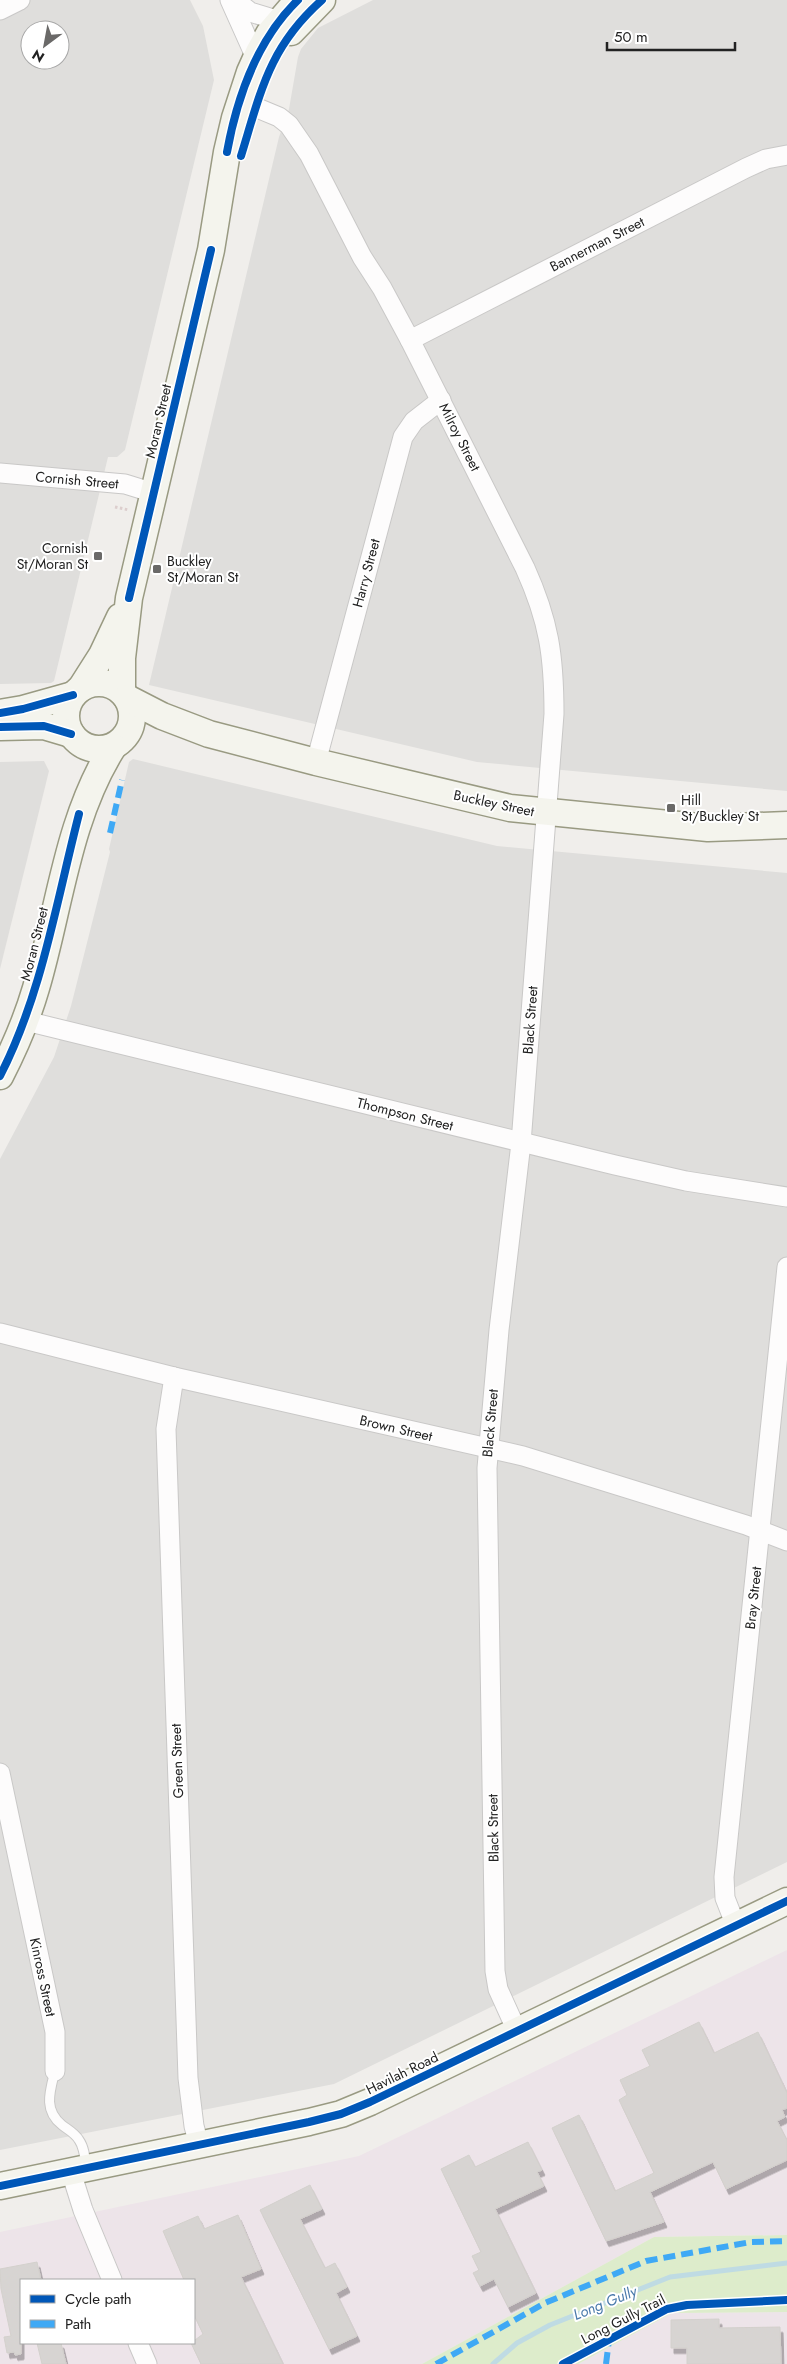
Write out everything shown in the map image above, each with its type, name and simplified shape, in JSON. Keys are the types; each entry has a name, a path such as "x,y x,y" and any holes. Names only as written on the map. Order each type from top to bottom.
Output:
{"street":[{"path":"0,10 20,0"},
{"path":"230,0 256,58"},
{"path":"235,0 277,33"},
{"path":"277,33 298,0"},
{"path":"277,33 296,25 322,0"},
{"name":"Moran Street","path":"211,250 228,146 242,93 256,58 277,33"},
{"name":"Moran Street","path":"124,695 122,658 129,598 211,250 277,33"},
{"name":"Milroy Street","path":"255,107 279,117 299,137 362,257 382,288 441,400 525,568 545,616 552,655 554,690 546,813"},
{"name":"Bannerman Street","path":"410,340 746,168 766,159 787,155"},
{"name":"Harry Street","path":"316,762 403,437 414,420 441,400"},
{"name":"Cornish Street","path":"0,473 125,484 154,493"},
{"name":"Moran Street","path":"77,692 102,655 129,598"},
{"path":"0,713 23,709 77,692 91,684 102,683 113,686 124,695 133,717 120,741 95,749 75,738 44,726 0,727"},
{"path":"75,738 66,714 77,692"},
{"name":"Buckley Street","path":"124,695 162,716 208,734 510,808 708,828 787,825"},
{"name":"Buckley Street","path":"120,741 164,732 208,734"},
{"name":"Moran Street","path":"0,1076 26,1021 36,988 79,814 81,786 75,738"},
{"name":"Moran Street","path":"79,814 97,775 120,741"},
{"name":"Black Street","path":"517,2031 498,1989 495,1971 488,1448 499,1330 521,1143 546,813"},
{"name":"Thompson Street","path":"26,1021 521,1143 686,1181 787,1197"},
{"name":"Bray Street","path":"736,1926 725,1898 724,1877 787,1268"},
{"name":"Brown Street","path":"0,1333 174,1377 431,1437 488,1448 553,1465 787,1540"},
{"name":"Green Street","path":"174,1377 166,1438 188,2078 194,2126 199,2146"},
{"name":"Kinross Street","path":"0,1773 55,2032 55,2071"},
{"name":"Havilah Road","path":"0,2186 199,2146 341,2114 787,1901"},
{"name":"Kinross Street","path":"79,2170 83,2210 112,2279"},
{"path":"138,2344 147,2364"}],"lane":[{"name":"Kinross Street","path":"55,2071 49,2095 50,2111 59,2123 79,2139 84,2150 79,2170"}],"shaded area":[{"path":"0,0 190,0 203,26 214,80 125,450 117,457 108,457 54,681 51,683 0,684"},
{"path":"373,0 787,0 787,791 477,762 149,685 279,137 289,109 298,57 301,49 318,28"},
{"path":"133,759 497,846 787,873 787,1862 334,2084 0,2150 0,1159 54,1057 71,1006 110,852 109,849 129,762"},
{"path":"44,761 49,771 0,969 0,762"},
{"path":"787,1950 787,2235 654,2237 422,2364 0,2364 0,2232 359,2156"},
{"path":"787,2312 787,2364 578,2364 672,2313"}],"green space":[{"path":"787,2235 787,2312 672,2313 578,2364 422,2364 654,2237"}],"building":[{"path":"699,2022 714,2053 758,2032 787,2093 787,2108 782,2110 785,2117 777,2121 787,2140 787,2160 726,2189 713,2162 650,2192 664,2222 606,2241 552,2128 579,2115 615,2191 654,2173 619,2100 627,2095 620,2080 650,2066 642,2050"},
{"path":"528,2142 542,2170 537,2172 544,2186 495,2209 536,2293 508,2307 494,2279 480,2286 473,2273 479,2270 472,2256 481,2252 441,2169 469,2155 475,2167"},
{"path":"310,2185 322,2209 300,2219 325,2268 335,2263 347,2287 336,2293 357,2336 329,2349 260,2210"},
{"path":"238,2215 261,2269 241,2277 283,2364 201,2364 191,2344 195,2344 195,2340 203,2334 195,2317 195,2279 184,2279 163,2231 198,2216 204,2229"},
{"path":"37,2262 41,2279 20,2279 21,2354 7,2353 4,2337 11,2336 1,2289 0,2269"},
{"path":"719,2319 719,2328 780,2327 781,2364 687,2364 687,2348 671,2348 671,2320"},
{"path":"37,2344 61,2344 66,2364 42,2364"}],"waterway":[{"name":"Long Gully","path":"493,2364 517,2343 550,2325 670,2277 787,2263"}],"marked path":[{"path":"110,833 122,780"},
{"path":"436,2364 545,2303 646,2261 751,2242 787,2241"},
{"path":"606,2364 609,2340"}],"cycle path":[{"path":"227,152 231,131 251,70 271,33 298,0"},
{"path":"241,156 261,90 278,53 304,18 322,0"},
{"path":"129,598 211,250"},
{"path":"0,713 23,709 73,695"},
{"path":"0,727 44,726 71,734"},
{"path":"0,1076 15,1045 27,1013 47,948 79,814"},
{"path":"0,2186 341,2114 370,2102 787,1901"},
{"name":"Long Gully Trail","path":"563,2364 667,2309 687,2305 787,2300"}],"place":[{"name":"Cornish St/Moran St","path":"98,556"},
{"name":"Buckley St/Moran St","path":"157,569"},
{"name":"Hill St/Buckley St","path":"671,808"}]}
